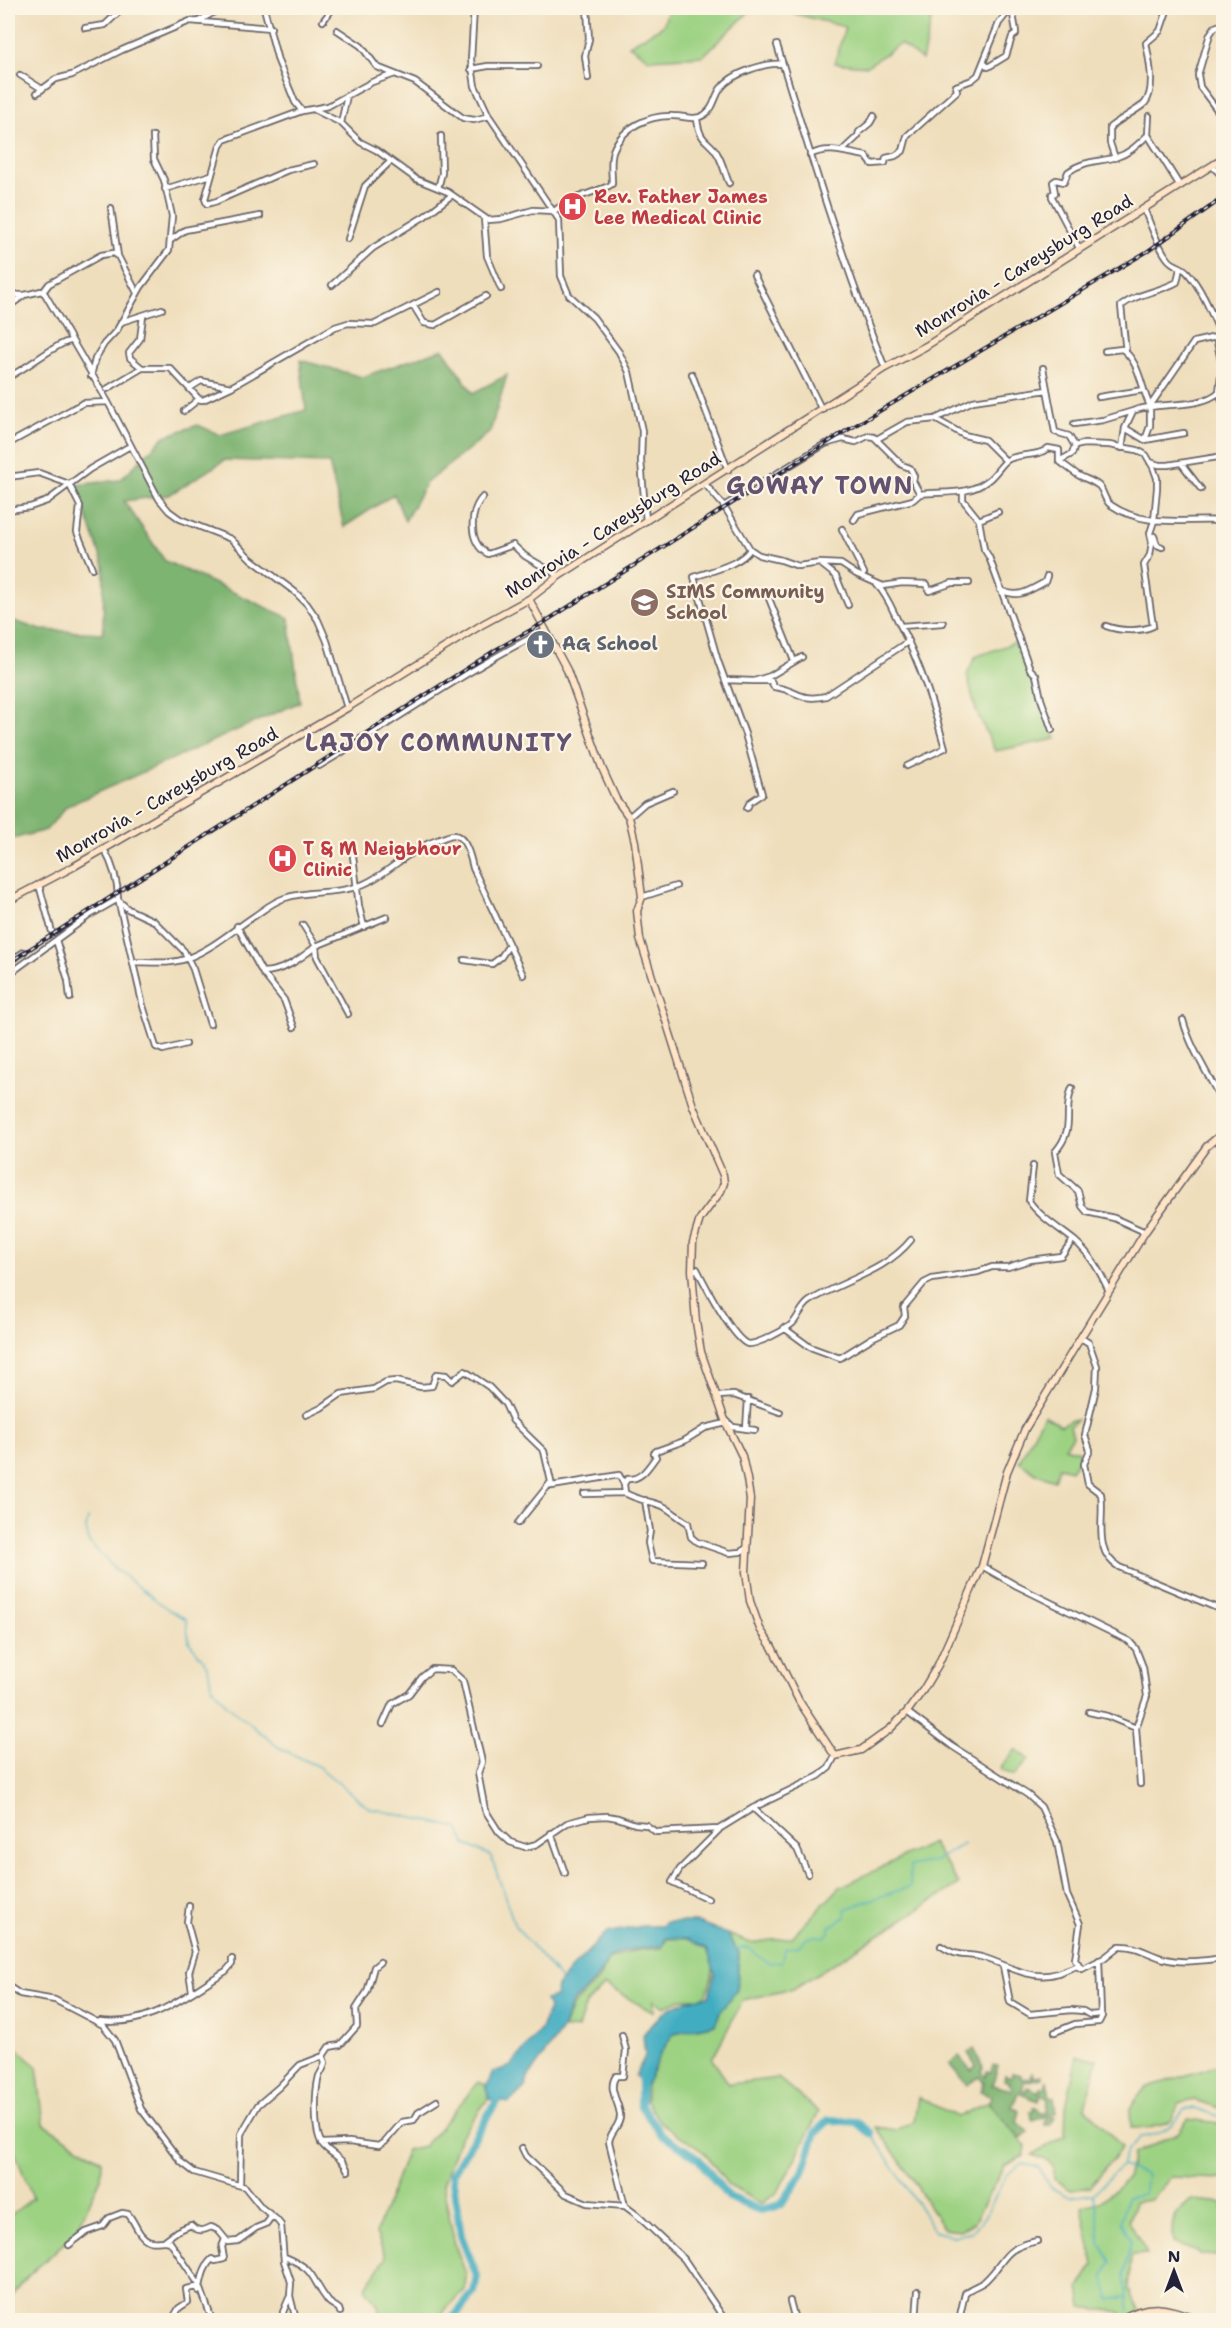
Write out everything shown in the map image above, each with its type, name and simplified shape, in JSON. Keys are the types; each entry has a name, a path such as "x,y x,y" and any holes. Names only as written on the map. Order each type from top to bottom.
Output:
{"main road":[{"name":"Monrovia - Careysburg Road","path":"8,901 104,849 529,599 559,576 885,368 926,346 1224,158"},
{"path":"529,599 570,677 612,789 629,817 642,897 637,911 640,939 693,1106 723,1175 724,1182 721,1191 707,1207 696,1230 692,1270 701,1352 725,1421 742,1456 747,1479 750,1499 747,1548 748,1590 760,1629 772,1647 799,1701 835,1756 861,1750 890,1729 906,1712 938,1665 982,1566 1016,1447 1049,1388 1145,1232 1207,1146 1224,1132"},
{"path":"1121,2320 1134,2312 1162,2307 1200,2320"}],"street":[{"path":"85,28 105,25 123,8"},
{"path":"199,21 221,8"},
{"path":"264,8 278,61 295,101 302,111"},
{"path":"323,21 333,8"},
{"path":"474,8 471,69 475,86 489,116 559,220 561,276 569,295 594,318 620,352 633,387 643,441 641,461 646,521"},
{"path":"587,8 589,39 585,56 588,78"},
{"path":"810,154 823,150 842,151 866,156 872,164 885,163 886,158 900,154 907,136 957,91 956,87 976,78 999,23 1012,8"},
{"path":"984,63 988,67 1006,56 1017,27 1012,17 1012,8"},
{"path":"1115,158 1111,150 1110,127 1145,104 1149,94 1152,70 1146,43 1160,31 1168,8"},
{"path":"37,93 56,79 72,75 187,21 271,28"},
{"path":"1224,24 1215,27 1209,34 1198,75 1200,87 1224,119"},
{"path":"337,30 361,46 377,67 415,82 466,119 474,120 489,116"},
{"path":"777,45 859,304 885,368"},
{"path":"315,110 341,123 360,142 376,150 416,179 452,195 484,218 494,220 533,210 554,211 568,201 611,185 614,150 633,124 671,116 697,118 711,110 721,87 740,74 758,66 783,64"},
{"path":"471,69 488,66 537,66"},
{"path":"314,164 288,170 207,204 206,194 211,175 224,140 302,111 328,106 372,82 395,74"},
{"path":"20,75 42,89"},
{"path":"341,123 347,96"},
{"path":"842,151 874,116"},
{"path":"1149,116 1148,135 1180,186"},
{"path":"697,118 698,130 704,141 718,153 729,183"},
{"path":"1079,248 1052,197 1055,193 1053,182 1056,180 1064,183 1068,172 1089,162 1115,158 1130,151 1148,135"},
{"path":"91,376 101,348 169,250 172,216 161,173 154,159 153,136"},
{"path":"438,188 442,173 441,136"},
{"path":"348,239 365,186 391,161"},
{"path":"1212,166 1224,178"},
{"path":"165,189 211,175"},
{"path":"332,285 373,248 425,216 452,195"},
{"path":"111,208 118,256 137,293"},
{"path":"1143,209 1165,256 1169,262 1186,271 1202,293 1220,333 1222,366 1219,392 1224,406"},
{"path":"171,240 185,230 260,216"},
{"path":"484,218 487,256 501,289"},
{"path":"8,290 13,294 24,296 43,292 49,284 101,255 114,253 118,256"},
{"path":"1145,440 1150,426 1150,406 1141,378 1126,352 1121,306 1127,301 1177,282 1180,268"},
{"path":"754,274 822,410"},
{"path":"43,292 108,402 149,485 169,511 180,519 231,538 251,559 296,592 307,604 318,620 327,641 347,708"},
{"path":"107,389 142,368 170,368 199,399 207,400 335,327 348,323 375,324 439,292"},
{"path":"8,307 24,296"},
{"path":"413,305 424,323 435,325 486,296"},
{"path":"121,322 162,309"},
{"path":"142,368 130,358 129,353 140,339 143,316"},
{"path":"1150,406 1194,342 1220,333"},
{"path":"8,377 31,365 62,343 71,341"},
{"path":"1105,351 1122,349 1126,352"},
{"path":"1043,368 1055,432 1069,436 1075,446"},
{"path":"692,374 728,470"},
{"path":"190,388 201,381 231,387"},
{"path":"877,439 907,422 935,419 974,401 1047,390"},
{"path":"1099,398 1143,390"},
{"path":"1074,424 1103,420 1144,406 1201,400 1215,396 1219,392"},
{"path":"184,411 199,399"},
{"path":"8,444 83,403 108,402"},
{"path":"1122,448 1125,428 1133,411"},
{"path":"935,419 963,435 985,440 1005,460"},
{"path":"1125,428 1145,440 1184,433"},
{"path":"724,506 825,444 843,439 856,442 868,436 877,439 902,465 910,468 914,476 913,481 920,494"},
{"path":"1075,446 1084,444 1137,450 1146,455 1157,478 1154,521 1150,533 1152,542 1150,555 1144,565 1153,626 1122,630 1106,626"},
{"path":"8,510 30,507 47,501 90,469 130,446"},
{"path":"1059,461 1072,454 1075,446"},
{"path":"854,520 858,514 913,500 920,494 963,492 981,486 996,475 1005,460 1016,456 1043,453 1048,448 1059,450 1059,461"},
{"path":"1150,462 1159,465 1224,456"},
{"path":"1059,461 1099,486 1110,505 1120,511 1154,521 1188,522 1208,519 1224,521"},
{"path":"1181,463 1202,489"},
{"path":"8,477 39,473 69,484 80,506 77,532 92,568"},
{"path":"705,484 724,506 750,549 759,555 798,566 820,563 841,564 875,583 886,586 927,584 929,591 952,583 969,583"},
{"path":"963,492 963,500 979,520 984,549 989,557 1030,669 1036,675 1041,699 1053,730"},
{"path":"483,496 476,504 472,517 477,541 484,553 492,554 513,544 525,556 559,576"},
{"path":"979,520 998,512"},
{"path":"842,529 864,573"},
{"path":"1150,533 1157,545 1162,547"},
{"path":"747,808 750,802 762,794 745,734 718,661 694,577 734,562 747,555 750,549"},
{"path":"820,563 836,576 848,605"},
{"path":"1000,590 1009,595 1018,595 1045,582 1047,576"},
{"path":"875,583 885,594 909,641 938,717 945,748 907,766"},
{"path":"766,591 794,661"},
{"path":"901,626 943,624"},
{"path":"319,766 498,653 546,630"},
{"path":"726,680 771,681 774,687 793,691 803,698 826,696 909,641"},
{"path":"754,681 770,676 802,657"},
{"path":"629,817 645,803 673,791"},
{"path":"133,962 174,962 187,959 229,935 237,926 283,898 357,887 370,882 424,844 453,835 458,836 469,852 473,868 523,975"},
{"path":"352,848 364,927"},
{"path":"104,849 113,867 118,887 118,899 143,1006 156,1047 162,1050 186,1044"},
{"path":"39,885 52,932"},
{"path":"642,897 676,886"},
{"path":"8,975 90,915 118,899"},
{"path":"118,899 124,906 156,923 184,951 193,969 210,1024"},
{"path":"262,972 272,972 299,960 316,946 387,917"},
{"path":"237,926 262,972 284,1000 294,1027"},
{"path":"303,926 316,946 317,957 348,1014"},
{"path":"56,940 68,980 70,998"},
{"path":"464,960 492,964 501,957 509,944"},
{"path":"8,962 24,952"},
{"path":"1183,1020 1189,1039 1224,1106"},
{"path":"1072,1088 1067,1103 1070,1114 1066,1138 1055,1152 1059,1174 1078,1191 1082,1206 1087,1212 1114,1218 1145,1232"},
{"path":"1033,1166 1029,1201 1096,1264 1109,1291"},
{"path":"692,1270 697,1269 714,1303 745,1343 761,1342 793,1323 810,1302 839,1288 848,1280 878,1268 896,1257 911,1240"},
{"path":"784,1328 810,1347 840,1358 872,1338 899,1325 904,1316 904,1307 924,1283 932,1279 978,1272 992,1267 1008,1267 1030,1260 1061,1256 1073,1240"},
{"path":"1081,1338 1089,1343 1097,1366 1096,1388 1085,1435 1090,1450 1084,1464 1088,1484 1101,1494 1103,1510 1100,1527 1107,1555 1111,1562 1119,1567 1224,1611"},
{"path":"306,1415 341,1394 374,1389 386,1382 396,1380 421,1387 432,1386 436,1374 446,1375 452,1381 465,1371 489,1387 506,1404 513,1421 544,1451 552,1486 619,1475 624,1484 625,1493"},
{"path":"717,1396 734,1395 780,1412"},
{"path":"746,1429 748,1399"},
{"path":"624,1484 627,1479 634,1479 645,1471 656,1457 654,1453 656,1451 684,1441 705,1428 725,1421 733,1427 755,1430"},
{"path":"518,1523 550,1482"},
{"path":"584,1494 625,1493 667,1509 688,1523 691,1537 697,1542 717,1547 723,1552 740,1552 747,1548"},
{"path":"645,1500 650,1531 648,1543 652,1561 702,1563"},
{"path":"982,1566 1017,1586 1129,1641 1136,1649 1143,1667 1147,1696 1136,1728 1140,1784"},
{"path":"383,1724 392,1704 409,1694 422,1677 432,1669 451,1670 463,1682 482,1762 478,1773 485,1810 490,1820 510,1842 525,1847 537,1844 567,1823 607,1816 646,1826 656,1832 719,1829"},
{"path":"906,1712 952,1746 1028,1795 1041,1808 1058,1841 1064,1884 1080,1924 1075,1959 1082,1969"},
{"path":"1089,1712 1107,1716 1136,1728"},
{"path":"708,1899 672,1882 680,1869 719,1829 753,1808 819,1776 829,1767 835,1756"},
{"path":"753,1808 797,1849 808,1874"},
{"path":"551,1833 565,1873"},
{"path":"189,1906 187,1922 195,1952 189,1972 192,1991"},
{"path":"941,1946 957,1955 981,1957 1003,1966 1042,1975 1056,1974 1076,1966 1082,1969"},
{"path":"1082,1969 1116,1947 1125,1946 1172,1960 1224,1958"},
{"path":"8,1986 20,1994 55,2000 103,2022 138,2019 164,2011 226,1971 232,1964 232,1959"},
{"path":"1055,2032 1075,2024 1099,2022 1102,2016 1099,1960"},
{"path":"240,2185 241,2134 258,2105 300,2065 323,2056 329,2047 344,2042 357,2026 356,2009 367,1992 374,1967 380,1962"},
{"path":"1003,1966 1010,2001 1030,2014 1072,2010 1083,2011 1090,2015 1101,2014"},
{"path":"94,2019 112,2034 141,2109 181,2162 194,2172 240,2185 250,2191 261,2207 281,2225 286,2271 291,2283 290,2296 296,2320"},
{"path":"622,2035 626,2050 623,2076 616,2076 612,2086 620,2110 620,2122 609,2142 625,2206"},
{"path":"323,2056 326,2063 319,2077 316,2118 318,2134 321,2143 341,2159 348,2171"},
{"path":"321,2143 349,2142 379,2146 386,2142 402,2122 414,2120 418,2113 437,2101"},
{"path":"522,2148 526,2156 566,2194 587,2203 625,2206 650,2225 677,2251 693,2271 725,2320"},
{"path":"69,2245 86,2232 103,2226 110,2218 125,2213 144,2238 170,2242 200,2289 212,2320"},
{"path":"165,2240 190,2224 195,2229 216,2228 225,2239 231,2242 238,2241 266,2224 272,2216"},
{"path":"200,2289 204,2269 208,2262 212,2259 215,2261 224,2259 222,2247 225,2239"},
{"path":"959,2320 965,2293 984,2282 1008,2252 1017,2246 1037,2241"},
{"path":"285,2257 307,2269 315,2278 329,2303 340,2312"},
{"path":"172,2320 178,2308 188,2302 186,2289 197,2288 199,2291 200,2289"},
{"path":"916,2320 918,2292"},
{"path":"283,2320 283,2312 290,2296"},
{"path":"790,2301 795,2320"}],"green space":[{"path":"669,8 753,8 703,56 649,59 629,45 663,26"},
{"path":"773,8 934,8 922,60 900,44 867,66 835,63 845,27"},
{"path":"443,349 473,393 507,375 490,432 426,483 405,521 394,494 344,527 329,463 225,460 169,495 124,501 165,561 289,618 300,702 67,806 46,830 8,840 8,619 41,630 103,633 104,566 76,485 120,480 165,436 198,425 220,435 306,410 300,360 362,377"},
{"path":"1016,642 1056,739 995,751 976,710 967,675 975,657"},
{"path":"1044,1415 1061,1425 1070,1420 1077,1420 1070,1426 1073,1436 1065,1447 1079,1451 1078,1460 1071,1470 1059,1467 1054,1480 1036,1473 1019,1461"},
{"path":"1016,1749 1029,1759 1014,1776 1000,1769"},
{"path":"932,1843 959,1884 793,1989 743,2000 712,2059 729,2084 778,2078 819,2112 778,2192 761,2204 728,2185 705,2153 660,2122 646,2101 646,2085 661,2052 674,2033 715,2024 722,2009 737,1990 739,1953 727,1934 751,1943 792,1937 840,1887"},
{"path":"685,1938 703,1946 712,1957 713,1972 703,1999 681,1999 664,2007 654,2000 654,2013 605,1985 586,2004 578,2028 564,2029 572,2006 599,1979 608,1960 632,1951 662,1948 667,1939"},
{"path":"8,2039 37,2067 44,2124 102,2161 101,2178 75,2233 28,2276 8,2302 8,2217 33,2198 13,2148 8,2146"},
{"path":"974,2049 983,2067 981,2072 985,2076 987,2071 991,2072 993,2065 998,2066 992,2085 1012,2090 1010,2082 1004,2080 1005,2075 1011,2077 1012,2073 1021,2075 1022,2079 1031,2078 1032,2071 1033,2077 1041,2075 1042,2078 1024,2082 1022,2091 1026,2092 1027,2087 1040,2092 1041,2087 1045,2088 1047,2080 1050,2097 1054,2098 1056,2113 1050,2114 1049,2117 1055,2117 1050,2125 1045,2125 1046,2116 1033,2121 1030,2112 1037,2107 1040,2113 1047,2113 1048,2099 1041,2094 1039,2101 1018,2093 1012,2107 1020,2111 1017,2122 1028,2132 1020,2139 988,2102 992,2096 981,2091 984,2083 979,2077 967,2085 949,2064 959,2056 971,2070 976,2066 968,2053"},
{"path":"1077,2056 1098,2059 1085,2107 1122,2147 1090,2187 1071,2190 1054,2179 1054,2167 1044,2159 1032,2155 1065,2136 1066,2107"},
{"path":"1223,2064 1223,2109 1194,2100 1179,2104 1171,2121 1150,2128 1131,2128 1130,2108 1145,2088"},
{"path":"479,2082 487,2086 488,2099 459,2138 443,2185 455,2245 466,2274 465,2290 435,2320 380,2320 378,2305 365,2288 386,2258 376,2233 407,2150 424,2146"},
{"path":"918,2097 957,2117 988,2102 1026,2146 1024,2156 1004,2166 974,2222 960,2231 944,2229 876,2127 896,2130 914,2121"},
{"path":"1188,2119 1218,2123 1223,2130 1223,2179 1171,2177 1151,2200 1135,2202 1129,2221 1147,2254 1131,2255 1129,2290 1144,2320 1122,2320 1120,2312 1082,2307 1079,2288 1093,2265 1082,2206 1100,2202 1127,2179 1133,2154 1178,2133"},
{"path":"1193,2200 1223,2203 1223,2255 1201,2254 1173,2242 1172,2228 1175,2218 1181,2209"}],"water":[{"path":"666,1922 695,1922 727,1934 739,1953 737,1990 722,2009 715,2024 674,2033 661,2052 646,2085 635,2076 645,2056 643,2035 664,2012 672,2007 709,1996 715,1973 707,1949 688,1939 666,1938 662,1946 627,1950 609,1958 598,1977 571,2004 562,2030 529,2076 525,2087 509,2103 488,2099 487,2086 493,2072 511,2066 541,2029 549,2008 546,2000 555,1997 557,1986 606,1933 643,1926 662,1926"}],"waterway":[{"path":"88,1518 86,1529 89,1542 115,1569 169,1610 186,1619 189,1642 208,1666 211,1685 226,1704 278,1747 319,1767 369,1808 458,1828 465,1844 491,1856 515,1926 561,1980"},
{"path":"734,1949 748,1948 768,1963 781,1962 785,1949 799,1946 810,1937 825,1937 829,1932 829,1927 846,1917 845,1909 910,1887 910,1866 935,1861 963,1844"},
{"path":"643,2073 641,2106 662,2135 698,2158 728,2197 760,2210 781,2205 803,2172 816,2132 829,2120 856,2122 871,2133"},
{"path":"452,2320 474,2292 477,2276 461,2236 452,2174 503,2091"},
{"path":"871,2133 935,2231 954,2237 973,2231 987,2213 1007,2174 1021,2164 1039,2167 1049,2187 1070,2197 1093,2194 1121,2166 1127,2151 1140,2137 1154,2135 1165,2129 1184,2110 1195,2108 1224,2118"},
{"path":"1122,2166 1147,2175 1144,2195 1127,2198 1121,2221 1131,2241 1124,2275 1129,2311"},
{"path":"1093,2194 1097,2207 1100,2243 1111,2262 1103,2275 1109,2299 1126,2297"}],"railway":[{"path":"8,963 497,649 543,623 841,434 1148,251 1224,197"}],"place":[{"name":"Rev. Father James Lee Medical Clinic","path":"573,207"},
{"name":"SIMS Community School","path":"645,602"},
{"name":"AG School","path":"541,644"},
{"name":"T & M Neigbhour Clinic","path":"282,859"}],"district":[{"name":"GOWAY TOWN","path":"820,486"},
{"name":"LAJOY COMMUNITY","path":"439,743"}]}
